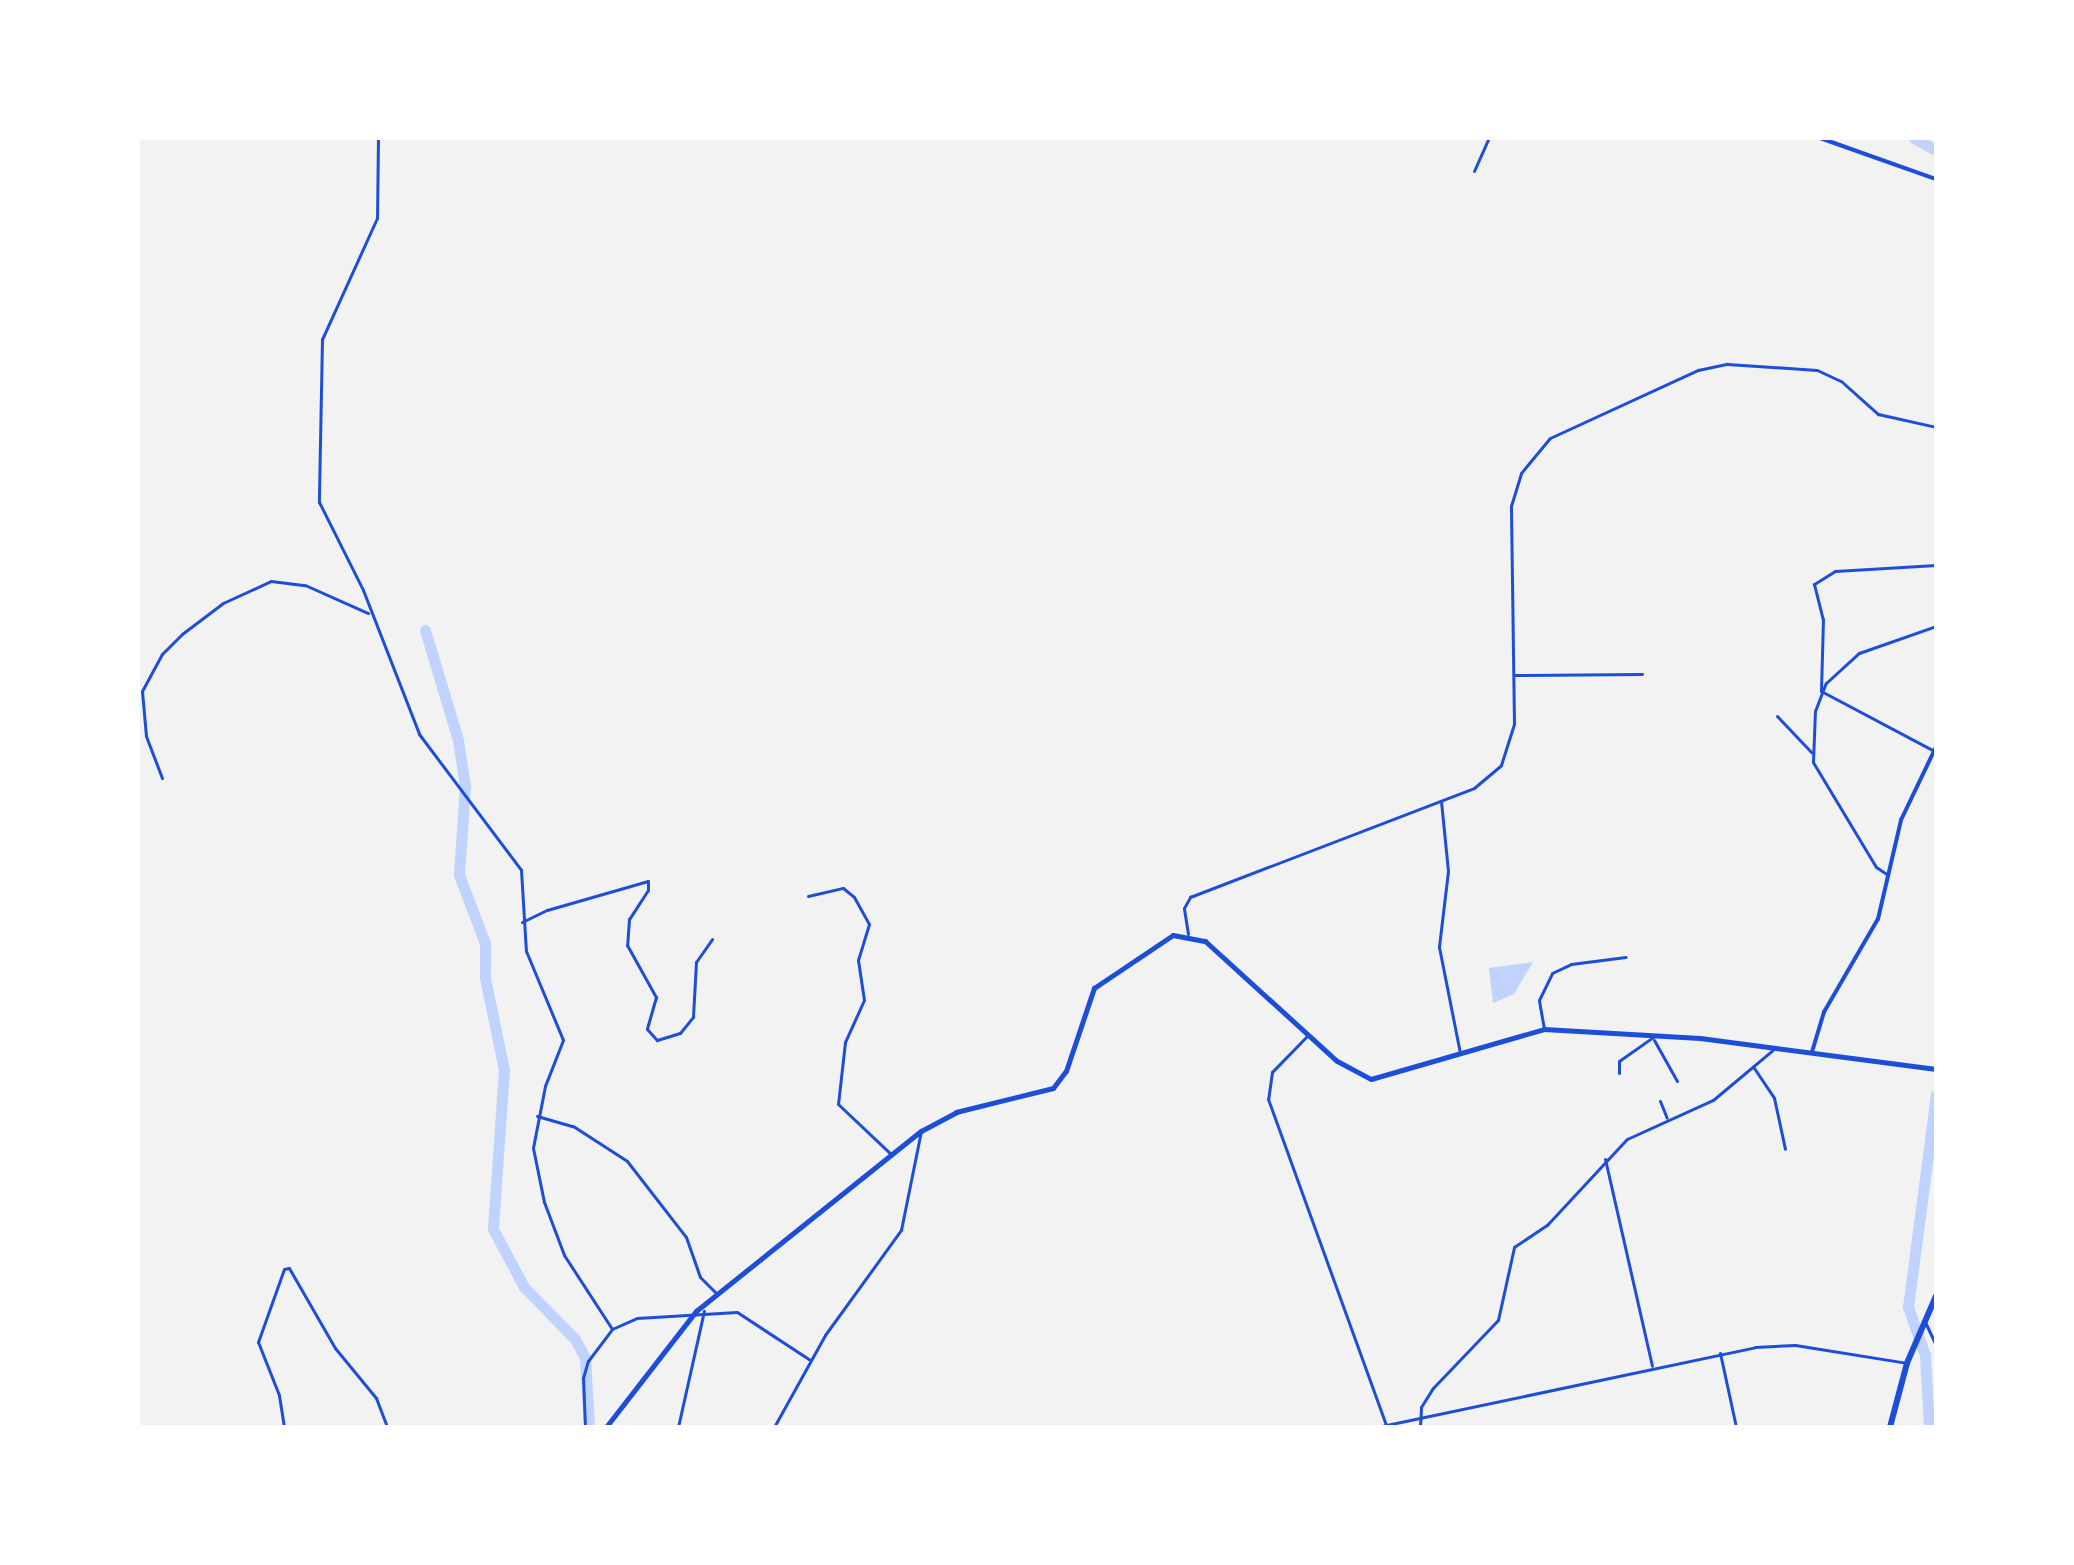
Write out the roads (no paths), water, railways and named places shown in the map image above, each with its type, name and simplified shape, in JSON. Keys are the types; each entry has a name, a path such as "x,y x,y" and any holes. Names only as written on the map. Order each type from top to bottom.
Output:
{"main road":[{"path":"606,1427 716,1293 921,1131 956,1112 1049,1091 1066,1071 1094,988 1160,942 1188,934 1205,941 1307,1036 1352,1073 1371,1079 1544,1029 1775,1047 1934,1069"},
{"path":"1890,1427 1907,1363 1936,1296"}],"street":[{"path":"378,138 377,218 322,339 319,502 363,590 370,616 425,744 519,865 522,922 534,980 563,1040 532,1139 546,1208 569,1265 612,1329"},
{"path":"1474,171 1489,138"},
{"path":"1820,138 1936,179"},
{"path":"1188,934 1184,908 1190,897 1441,801 1487,780 1505,757 1514,724 1511,506 1521,473 1550,438 1698,370 1727,364 1817,370 1841,381 1878,414 1936,427"},
{"path":"1811,752 1821,691 1823,619 1814,584 1818,579 1841,570 1936,565"},
{"path":"162,778 146,736 142,691 162,654 208,613 259,584 283,581 305,585 370,616"},
{"path":"1821,691 1864,650 1936,626"},
{"path":"1514,675 1642,674"},
{"path":"1812,1052 1828,1002 1878,919 1909,801 1935,750 1821,691"},
{"path":"1777,716 1811,752 1876,867 1888,875"},
{"path":"1441,801 1448,871 1439,947 1460,1053"},
{"path":"522,922 547,910 649,882 629,919 627,945 656,997 647,1029 657,1040 680,1033 693,1017 696,962 712,939"},
{"path":"808,896 843,888 869,924 858,960 863,1007 845,1042 838,1104 892,1155"},
{"path":"1544,1029 1539,1000 1552,973 1571,964 1626,957"},
{"path":"1307,1036 1271,1074 1268,1099 1386,1425"},
{"path":"1619,1073 1619,1061 1655,1037 1677,1081"},
{"path":"1420,1427 1433,1388 1498,1320 1514,1247 1547,1225 1604,1159 1635,1133 1713,1100 1775,1047"},
{"path":"1754,1068 1774,1098 1785,1149"},
{"path":"1660,1101 1667,1118"},
{"path":"537,1116 573,1126 627,1161 686,1237 700,1277 716,1293"},
{"path":"774,1427 810,1360 901,1230 921,1131"},
{"path":"1604,1159 1652,1366"},
{"path":"284,1427 279,1395 258,1342 284,1269 289,1268 335,1348 376,1398 387,1427"},
{"path":"585,1427 584,1371 612,1329 637,1318 700,1311 737,1312 810,1360"},
{"path":"678,1427 700,1311"},
{"path":"1923,1323 1936,1345"},
{"path":"1377,1427 1720,1352 1785,1344 1907,1363"},
{"path":"1720,1352 1736,1427"}],"water":[{"path":"1533,962 1514,994 1493,1003 1489,968"}],"waterway":[{"path":"1914,138 1936,150"},
{"path":"425,630 458,740 465,786 459,875 485,943 485,978 504,1070 493,1229 524,1287 575,1339 585,1358 589,1427"},
{"path":"1929,1427 1925,1355 1908,1307 1936,1095"}]}
